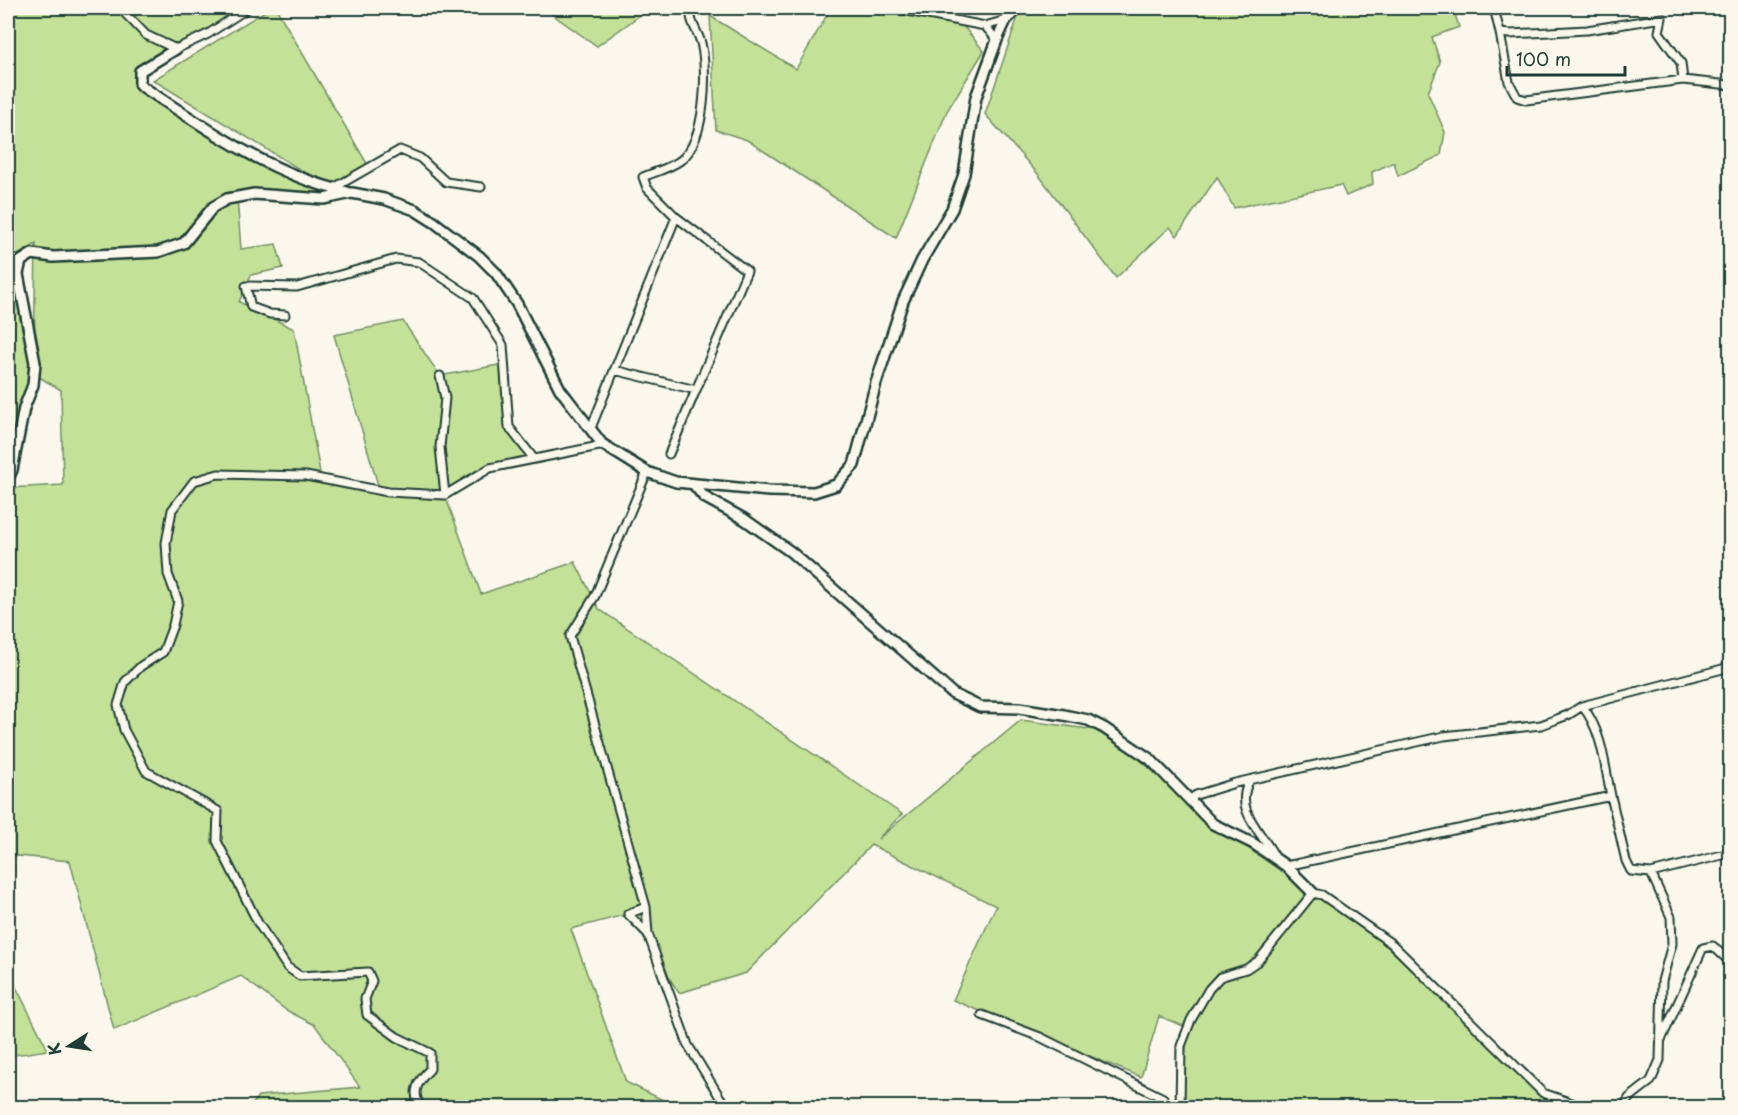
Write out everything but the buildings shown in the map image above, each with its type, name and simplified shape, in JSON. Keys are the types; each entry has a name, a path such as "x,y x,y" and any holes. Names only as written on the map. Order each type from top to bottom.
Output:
{"street":[{"path":"120,8 146,35 176,49"},
{"path":"248,8 208,34 176,49 140,71 140,85 209,130 264,161 332,189 384,199 415,210 435,222 488,265 517,304 560,389 604,445 648,472 695,486 814,492 836,485 854,465 876,383 903,301 922,260 952,209 964,174 976,97 1006,20 1018,8"},
{"path":"669,454 747,271 676,217 647,188 643,177 683,158 698,126 705,94 704,69 701,42 690,18 692,8"},
{"path":"892,8 985,26 1006,20"},
{"path":"1494,8 1509,82 1517,97 1526,100 1683,81 1731,85"},
{"path":"1500,33 1587,30 1662,18 1659,32 1682,63 1683,81"},
{"path":"985,26 997,40"},
{"path":"332,189 400,150 420,158 446,182 481,187"},
{"path":"8,264 21,261 32,254 53,257 158,252 184,243 213,207 227,199 254,194 324,199 352,193"},
{"path":"591,428 676,217"},
{"path":"285,315 270,314 251,307 246,286 297,286 396,259 419,262 473,298 503,345 509,427 534,459"},
{"path":"8,479 12,470 24,408 33,385 35,363 18,274 21,261"},
{"path":"614,370 696,390"},
{"path":"440,376 445,398 440,447 445,495"},
{"path":"422,1107 416,1091 418,1080 430,1069 430,1053 397,1037 367,1015 365,999 372,981 368,972 300,976 287,967 258,923 217,841 218,811 146,771 124,730 118,705 125,682 141,666 163,652 173,625 178,601 168,573 166,543 172,510 194,481 218,474 306,476 388,492 445,495 490,468 604,445"},
{"path":"648,472 595,596 570,636 646,907 648,934 688,1045 721,1099 729,1107"},
{"path":"695,486 704,497 744,519 791,552 953,694 980,707 1019,708 1088,720 1150,759 1213,824 1286,866 1313,894 1322,895 1392,944 1543,1093 1586,1107"},
{"path":"1189,800 1196,795 1250,780 1444,736 1541,725 1568,715 1582,706 1731,667"},
{"path":"1582,706 1591,716 1600,744 1626,861 1631,871 1651,873 1731,853"},
{"path":"1250,780 1244,790 1244,806 1276,860"},
{"path":"1286,866 1611,796"},
{"path":"1623,1107 1629,1098 1652,1081 1660,1060 1662,981 1672,944 1671,918 1651,873"},
{"path":"1180,1107 1181,1046 1191,1020 1209,989 1220,977 1246,969 1258,961 1313,894"},
{"path":"646,907 628,914 648,934"},
{"path":"1661,1040 1703,948 1713,946 1731,962"},
{"path":"982,1015 1040,1037 1162,1098 1171,1107"}],"green space":[{"path":"8,8 242,8 237,17 176,49 155,40 169,53 140,71 140,85 232,143 340,196 237,197 241,249 276,244 283,268 251,275 239,302 294,329 321,478 378,485 334,335 403,321 440,376 504,364 509,427 534,459 490,468 445,495 481,594 575,562 599,609 902,814 878,839 1021,720 1096,730 1137,757 1213,824 1378,938 1538,1087 1594,1107 1202,1108 1180,1102 1188,1028 1159,1016 1141,1077 953,1000 996,906 871,845 746,973 679,993 628,914 571,929 626,1082 677,1107 251,1107 258,1096 360,1087 315,1025 286,1010 241,976 114,1030 70,861 8,855 8,488 63,485 61,390 34,374 8,478 8,261","holes":["36,244 34,355 21,261 8,261"]},
{"path":"270,8 276,8 369,167 332,189 153,80"},
{"path":"543,8 650,8 597,46"},
{"path":"831,8 901,8 959,21 984,51 947,111 896,238 747,140 716,130 710,16 796,69"},
{"path":"1021,8 1453,8 1459,27 1432,37 1440,62 1428,93 1445,132 1441,155 1398,176 1394,162 1372,172 1373,184 1346,196 1341,185 1234,208 1217,177 1177,236 1170,227 1116,278 1038,174 985,114"},
{"path":"8,971 48,1050 8,1056"}]}
